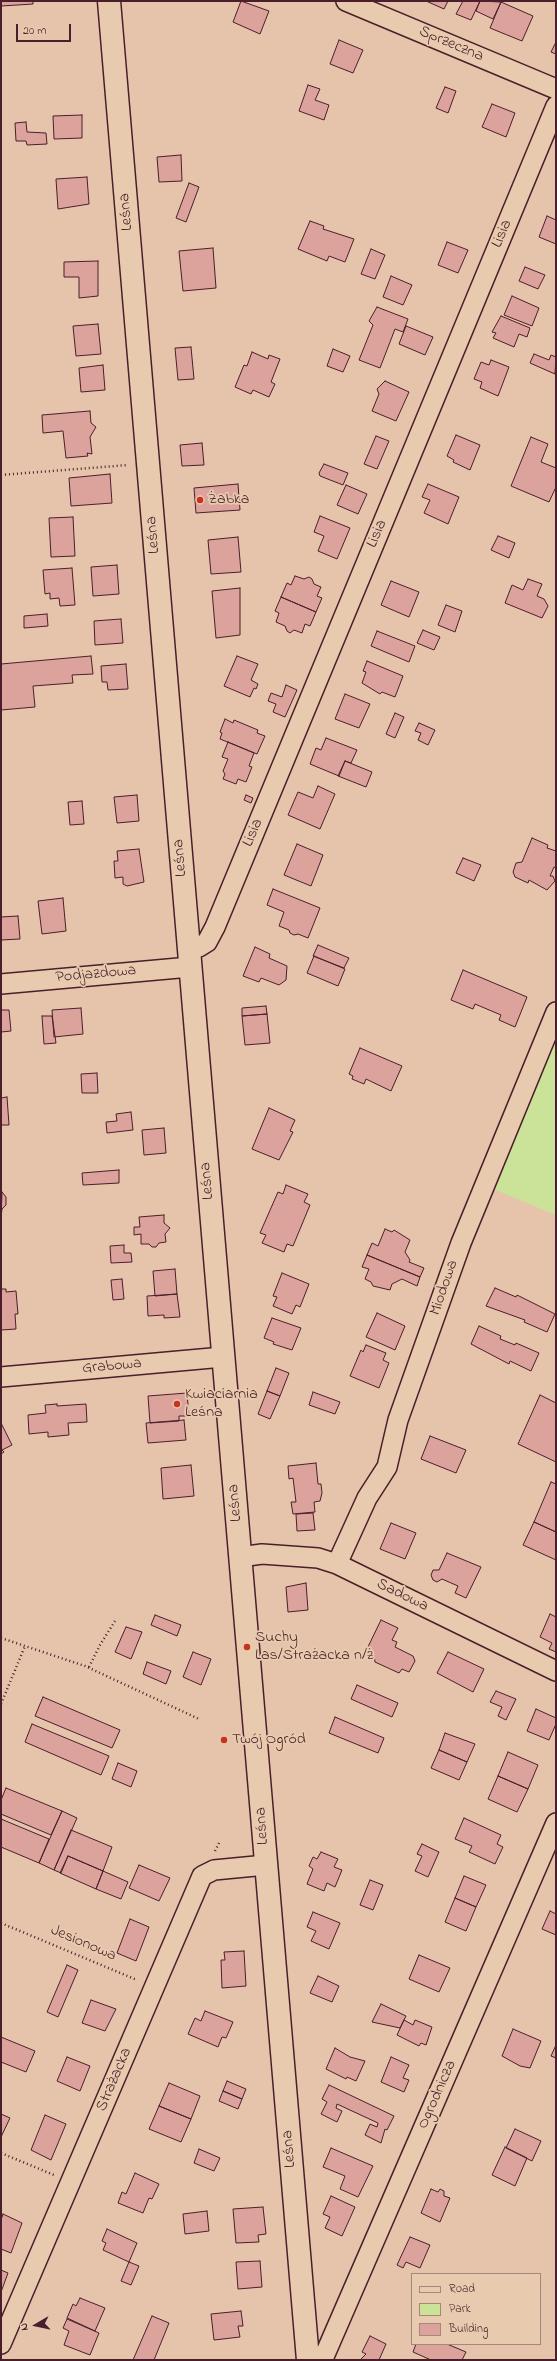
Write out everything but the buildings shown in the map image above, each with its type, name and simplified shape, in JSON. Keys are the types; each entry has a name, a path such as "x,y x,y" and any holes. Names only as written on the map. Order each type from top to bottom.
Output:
{"street":[{"name":"Leśna","path":"109,1 308,2360"},
{"name":"Sprzeczna","path":"346,1 556,89"},
{"name":"Lisia","path":"189,957 199,947 207,942 215,927 556,106"},
{"name":"Podjazdowa","path":"1,984 189,957"},
{"name":"Miodowa","path":"337,1564 367,1498 387,1467 398,1420 461,1243 556,1012"},
{"name":"Grabowa","path":"1,1377 223,1357"},
{"name":"Sadowa","path":"240,1557 262,1554 318,1558 337,1564 556,1671"},
{"name":"Ogrodnicza","path":"315,2360 323,2359 556,1823"},
{"name":"Strażacka","path":"1,2344 156,1988 202,1876 214,1870 266,1865"}],"path":[{"path":"1,475 132,464"},
{"path":"90,1667 100,1645 115,1621"},
{"path":"1,1638 90,1667 199,1719"},
{"path":"1,1704 25,1646"},
{"name":"Jesionowa","path":"1,1924 156,1988"},
{"path":"1,2153 71,2183"}],"green space":[{"path":"556,1036 556,1215 491,1188"}],"place":[{"name":"Żabka","path":"200,500"},
{"name":"Kwiaciarnia Leśna","path":"177,1404"},
{"name":"Suchy Las/Strażacka n/ż","path":"247,1647"},
{"name":"Twój Ogród","path":"224,1740"}]}
